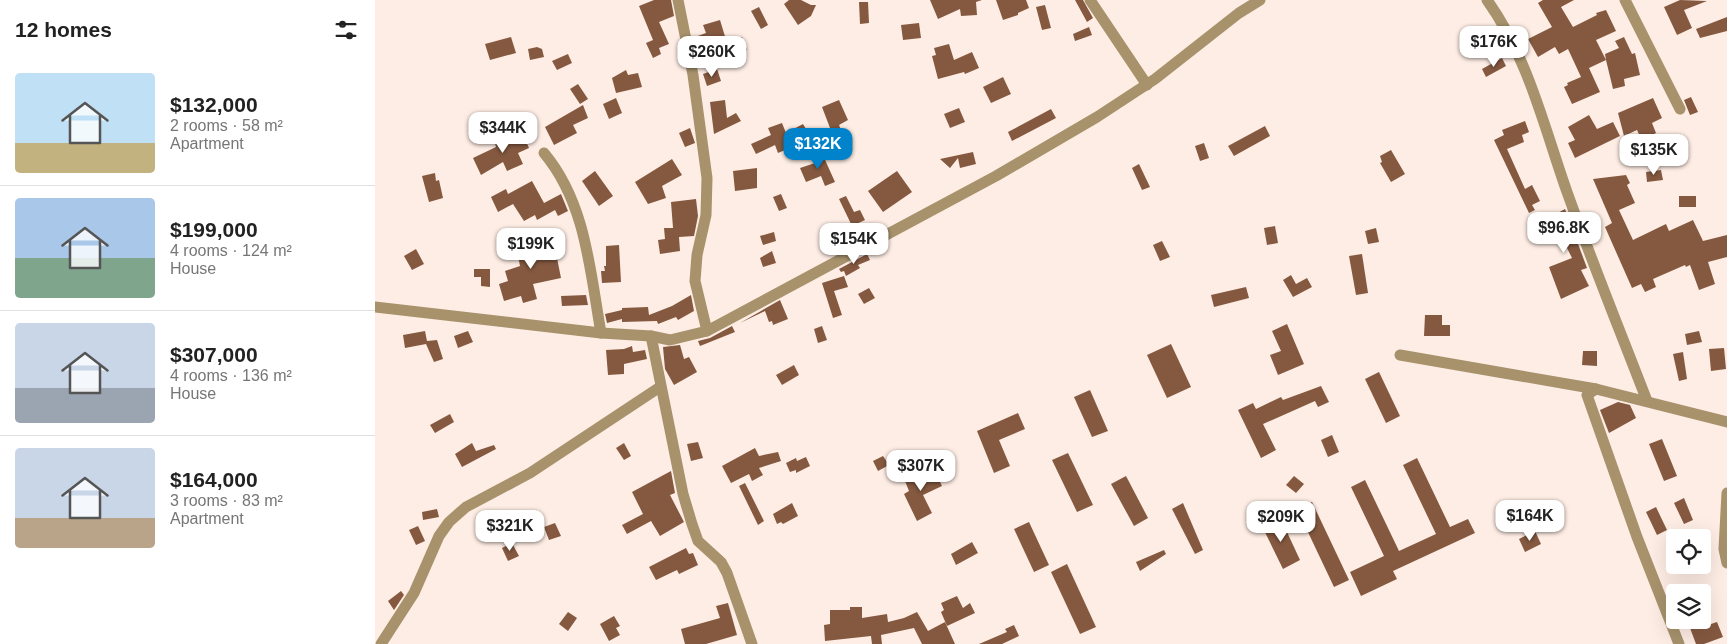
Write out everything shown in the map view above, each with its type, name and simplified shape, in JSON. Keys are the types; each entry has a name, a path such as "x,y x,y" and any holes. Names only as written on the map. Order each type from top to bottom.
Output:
{"street":[{"path":"678,0 693,75 707,178 706,215 697,255 695,281 707,330"},
{"path":"1091,0 1147,84"},
{"path":"375,307 601,333 651,336 670,340 707,330 996,176 1097,117 1147,84 1239,13 1261,0"},
{"path":"1487,0 1501,19 1527,75 1567,193 1647,401"},
{"path":"1625,0 1680,109"},
{"path":"543,153 570,196 582,226 601,333"},
{"path":"651,336 683,494 692,524 698,541 721,562 727,572 752,644"},
{"path":"1400,355 1596,389 1727,422"},
{"path":"381,644 414,593 439,536 449,522 466,507 530,473 661,387"},
{"path":"1596,389 1589,392 1587,400 1637,537 1679,644"},
{"path":"1727,493 1725,549 1727,563"}],"building":[{"path":"654,0 671,0 674,16 659,22 669,44 659,48 661,54 653,58 646,43 653,40 639,6"},
{"path":"789,0 801,0 811,5 816,5 811,16 798,25 784,4"},
{"path":"930,0 982,0 976,2 977,15 961,16 960,9 938,19"},
{"path":"996,0 1026,0 1029,8 1018,13 1018,15 1003,20"},
{"path":"1075,0 1083,0 1093,18 1087,22"},
{"path":"1543,0 1574,0 1561,7 1573,27 1597,15 1596,13 1606,10 1616,31 1596,40 1606,60 1589,68 1600,92 1572,104 1564,87 1568,85 1567,83 1581,77 1568,49 1559,54 1555,47 1538,57 1528,39 1552,27 1538,3"},
{"path":"1680,0 1707,1 1684,10 1692,28 1677,35 1664,7"},
{"path":"859,2 868,2 869,23 860,24"},
{"path":"1045,5 1051,28 1042,30 1036,7"},
{"path":"759,7 768,25 761,29 751,11"},
{"path":"1727,17 1727,31 1700,38 1696,29"},
{"path":"720,20 727,43 742,37 747,50 723,59 717,45 700,50 695,37 706,33 703,25"},
{"path":"919,23 921,38 903,40 901,25"},
{"path":"1089,27 1092,35 1075,41 1073,34"},
{"path":"511,37 516,53 490,60 485,44"},
{"path":"1624,37 1632,54 1635,53 1640,75 1624,79 1625,86 1613,89 1605,54 1619,48 1615,41"},
{"path":"949,44 954,60 972,52 979,68 965,74 964,72 938,79 932,56 936,55 934,48"},
{"path":"537,47 542,49 544,57 530,60 528,49"},
{"path":"568,54 572,63 557,70 552,61"},
{"path":"1502,58 1506,66 1486,77 1482,69"},
{"path":"717,69 721,81 707,86 703,74"},
{"path":"626,70 628,75 638,73 642,87 616,93 612,78"},
{"path":"1003,77 1011,94 991,103 983,87"},
{"path":"578,84 588,99 580,104 570,89"},
{"path":"1691,97 1698,112 1690,115 1684,100"},
{"path":"616,98 622,113 609,119 603,104"},
{"path":"1653,98 1662,118 1652,123 1656,133 1650,136 1658,151 1649,156 1637,130 1624,136 1618,113"},
{"path":"725,100 727,118 736,113 741,121 714,134 710,102"},
{"path":"839,100 848,120 839,125 847,144 842,146 838,140 835,141 822,107"},
{"path":"583,105 588,118 573,125 577,133 554,145 545,127"},
{"path":"959,108 965,122 950,128 944,114"},
{"path":"1051,109 1056,118 1012,141 1008,132"},
{"path":"1589,115 1597,129 1613,122 1620,136 1575,158 1568,143 1575,140 1568,127"},
{"path":"1525,121 1529,132 1522,135 1524,142 1507,149 1525,189 1532,185 1540,201 1532,205 1535,210 1529,213 1494,140 1504,135 1502,130"},
{"path":"782,123 786,133 803,124 809,134 790,145 792,147 778,153 775,145 756,154 751,144 771,135 768,128"},
{"path":"1265,126 1270,136 1234,156 1228,146"},
{"path":"690,128 695,143 685,147 679,133"},
{"path":"522,132 529,148 518,153 523,164 507,171 503,162 481,175 473,158 496,147 494,139 507,134 508,138"},
{"path":"1204,143 1209,158 1200,161 1195,146"},
{"path":"1391,150 1405,174 1391,182 1380,163 1382,162 1380,156"},
{"path":"821,151 835,182 825,186 821,176 806,182 800,168 815,163 812,155"},
{"path":"973,152 976,164 960,168 958,158 950,168 940,159"},
{"path":"672,159 682,175 662,186 666,198 648,204 635,182"},
{"path":"1139,164 1150,187 1142,190 1132,168"},
{"path":"757,168 757,188 735,191 733,171"},
{"path":"1661,170 1663,180 1647,182 1646,172"},
{"path":"595,171 613,196 599,206 582,181"},
{"path":"897,171 912,192 883,212 868,191"},
{"path":"435,173 436,181 439,180 443,198 429,202 422,176"},
{"path":"1626,175 1630,183 1627,185 1635,203 1619,210 1633,240 1666,224 1669,231 1693,220 1703,241 1727,235 1727,257 1708,262 1715,284 1699,290 1690,265 1686,267 1685,265 1653,279 1656,287 1645,292 1641,284 1632,288 1605,227 1612,223 1593,179"},
{"path":"532,181 544,203 561,194 568,211 558,216 555,210 537,220 535,215 524,221 513,204 498,212 491,197 506,189 508,194"},
{"path":"781,194 787,208 779,211 773,197"},
{"path":"846,196 854,212 860,210 865,220 852,226 839,199"},
{"path":"1679,196 1696,196 1696,207 1679,207"},
{"path":"696,199 698,216 694,236 679,237 680,251 660,254 658,240 665,239 664,228 673,228 671,202"},
{"path":"1565,209 1587,268 1581,270 1589,286 1561,299 1549,267 1572,258 1562,238 1549,244 1546,237 1539,241 1532,227"},
{"path":"1275,226 1278,243 1267,245 1264,228"},
{"path":"1376,228 1379,242 1368,244 1365,231"},
{"path":"774,232 776,241 763,245 760,236"},
{"path":"553,238 561,278 533,284 537,299 523,303 521,296 504,301 499,284 508,281 505,271 520,266 516,245"},
{"path":"1162,241 1170,257 1160,261 1153,245"},
{"path":"619,245 621,282 602,283 601,271 605,271 604,266 606,266 606,246"},
{"path":"416,249 424,264 412,270 404,256"},
{"path":"772,251 776,263 763,267 760,258"},
{"path":"867,254 870,260 858,265 860,268 846,276 844,271 841,272 839,269"},
{"path":"1362,254 1368,293 1356,295 1349,256"},
{"path":"474,269 490,269 490,287 481,286 481,277 474,277"},
{"path":"1291,275 1296,284 1307,278 1312,287 1293,297 1283,280"},
{"path":"844,276 848,287 834,291 842,315 833,318 822,283"},
{"path":"1246,287 1249,298 1214,307 1211,295"},
{"path":"869,288 875,298 864,304 858,294"},
{"path":"586,295 588,305 562,306 561,296"},
{"path":"691,295 694,311 678,320 676,317 658,324 657,321 622,322 622,319 607,323 605,314 622,310 622,308 648,307 649,315 672,306"},
{"path":"780,300 788,319 773,325 772,321 769,322 765,311 740,323"},
{"path":"1425,315 1442,315 1442,325 1450,325 1450,336 1424,336"},
{"path":"1287,324 1304,364 1278,375 1270,355 1281,351 1272,331"},
{"path":"732,326 735,332 700,346 698,341 710,338"},
{"path":"822,326 827,340 818,343 814,329"},
{"path":"425,331 427,341 437,340 443,359 434,362 426,344 405,348 403,335"},
{"path":"468,331 473,342 458,348 454,336"},
{"path":"1699,331 1702,342 1687,345 1685,334"},
{"path":"1171,344 1191,387 1167,398 1147,355"},
{"path":"680,345 684,359 689,357 697,372 674,385 665,369 663,347"},
{"path":"632,346 633,352 645,350 647,359 624,364 624,374 608,375 606,350 624,349"},
{"path":"1724,348 1726,369 1711,371 1709,349"},
{"path":"1583,351 1597,351 1597,366 1582,365"},
{"path":"1683,352 1687,379 1679,381 1673,354"},
{"path":"794,365 799,375 782,385 776,375"},
{"path":"1379,372 1400,416 1386,423 1365,379"},
{"path":"1321,386 1329,402 1318,407 1315,401 1263,424 1276,450 1261,458 1238,410 1253,403 1256,409 1281,397 1283,400"},
{"path":"1090,390 1108,431 1092,437 1074,397"},
{"path":"1618,402 1630,405 1636,418 1609,433 1600,410"},
{"path":"1018,413 1025,429 999,440 1010,466 994,473 977,431"},
{"path":"450,414 454,422 435,433 430,425"},
{"path":"1332,435 1339,452 1328,457 1321,440"},
{"path":"1662,439 1677,476 1664,481 1649,444"},
{"path":"698,442 703,458 691,461 687,444"},
{"path":"472,443 476,451 494,445 496,449 462,467 455,454"},
{"path":"624,443 631,456 624,460 616,448"},
{"path":"755,448 759,456 778,452 781,461 759,468 763,475 752,481 749,474 731,483 722,466"},
{"path":"1068,453 1093,505 1077,512 1052,460"},
{"path":"883,456 889,465 878,471 873,461"},
{"path":"806,457 810,466 796,473 796,470 790,472 786,463 796,458 797,461"},
{"path":"1417,458 1450,527 1468,519 1475,533 1393,571 1397,579 1361,596 1350,572 1384,556 1351,487 1365,480 1399,551 1436,534 1403,465"},
{"path":"933,467 942,486 923,495 932,513 917,521 904,494 909,491 905,481"},
{"path":"671,471 675,493 670,495 684,522 660,536 651,521 627,534 622,525 643,514 632,492"},
{"path":"1126,476 1148,518 1134,526 1111,484"},
{"path":"1294,476 1304,484 1296,493 1286,485"},
{"path":"745,483 764,521 758,525 739,486"},
{"path":"1684,498 1693,520 1684,524 1674,503"},
{"path":"1312,502 1349,580 1334,587 1297,509"},
{"path":"792,503 798,516 783,524 781,522 777,524 773,514"},
{"path":"1183,503 1203,550 1195,554 1172,509"},
{"path":"1656,507 1666,530 1657,535 1646,512"},
{"path":"437,509 439,517 423,520 422,512"},
{"path":"1280,517 1300,560 1283,569 1262,526"},
{"path":"1029,522 1049,565 1034,572 1014,529"},
{"path":"555,523 561,536 549,540 544,527"},
{"path":"418,526 425,541 416,545 409,530"},
{"path":"1535,531 1541,544 1525,552 1519,539"},
{"path":"972,542 978,553 956,565 951,554"},
{"path":"512,543 519,556 508,561 502,548"},
{"path":"686,548 689,554 693,553 698,565 679,574 677,570 656,580 649,567"},
{"path":"1164,550 1166,554 1140,571 1136,562"},
{"path":"1067,564 1096,627 1080,634 1051,572"},
{"path":"401,591 404,595 394,610 388,601"},
{"path":"957,596 963,608 970,603 975,613 947,626 941,612 944,610 941,603"},
{"path":"728,603 737,635 706,644 685,644 681,629 720,618 716,606"},
{"path":"850,607 862,607 862,618 887,614 888,622 917,612 928,631 945,622 955,644 922,644 914,628 881,635 882,644 872,644 871,636 825,641 824,625 830,624 830,610 850,610"},
{"path":"568,612 577,618 568,631 559,624"},
{"path":"614,616 620,626 616,628 620,635 609,641 600,624"},
{"path":"1717,622 1723,637 1704,644 1696,644 1690,629 1711,629 1711,624"},
{"path":"1014,625 1019,636 1002,644 979,644 1007,632 1005,629"}]}
